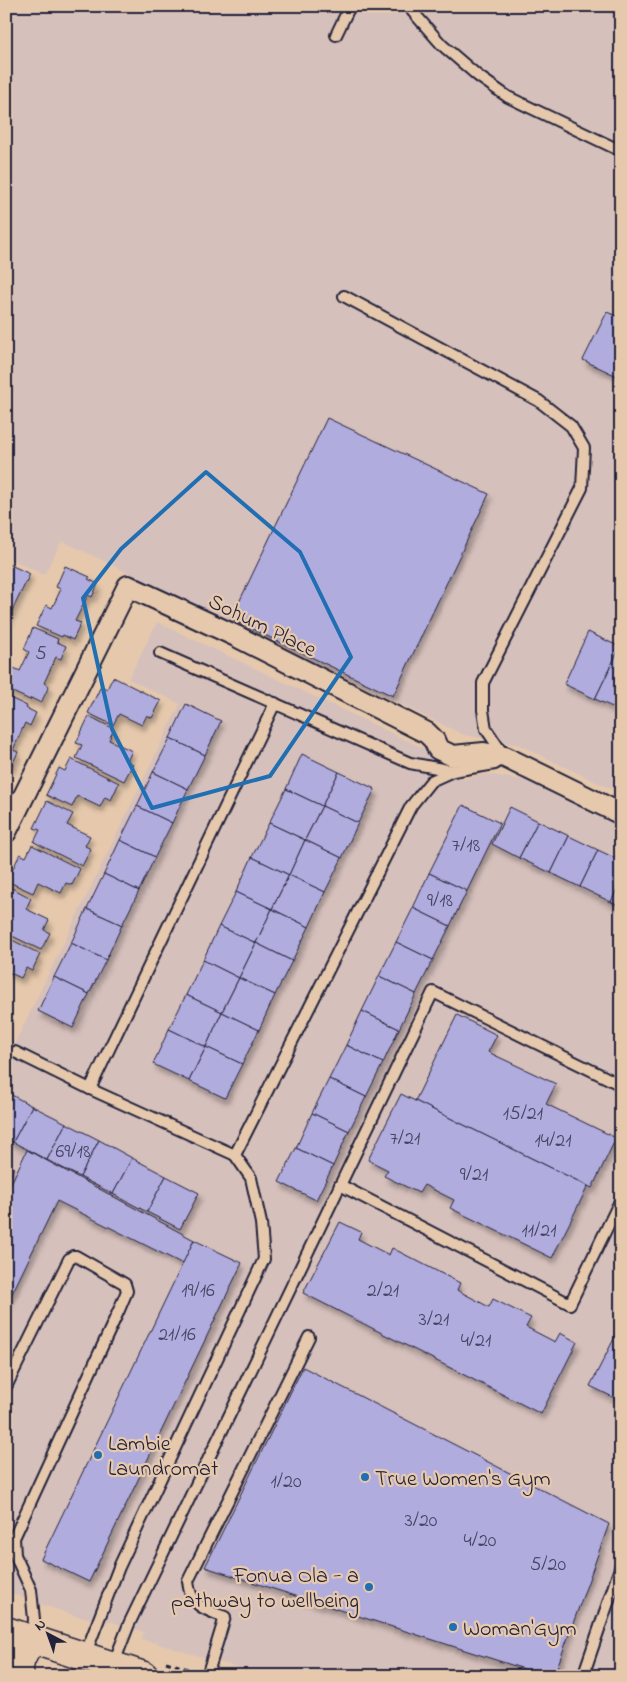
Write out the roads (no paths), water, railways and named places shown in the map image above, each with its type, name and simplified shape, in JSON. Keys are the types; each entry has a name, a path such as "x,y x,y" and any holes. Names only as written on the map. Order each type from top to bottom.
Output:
{"main road":[{"path":"6,1631 85,1656 113,1671 144,1676"},
{"path":"20,1676 19,1661 32,1640"}],"street":[{"name":"Sohum Place","path":"6,832 128,586 236,636 427,733 434,740 438,749 453,756 484,753 505,757 621,814"}],"lane":[{"path":"336,35 350,6"},
{"path":"410,6 442,45 478,76 508,98 621,151"},
{"path":"235,1155 412,806 431,781 454,772 495,764 505,757 486,729 483,710 483,682 582,488 584,448 571,426 539,401 344,296"},
{"path":"160,653 410,763 454,772"},
{"path":"90,1089 275,703"},
{"path":"113,1671 133,1615 433,992 621,1085"},
{"path":"15,1052 90,1089 235,1155 251,1178 261,1223 264,1260 119,1567 85,1656"},
{"path":"340,1184 570,1304 621,1199"},
{"path":"6,1387 69,1259 76,1256 125,1284 127,1291 119,1310 14,1538 11,1553 30,1590 34,1619 32,1640"},
{"path":"207,1676 225,1617 204,1610 194,1601 188,1582 309,1337"},
{"path":"583,1676 621,1566"}],"place":[{"name":"Lambie Laundromat","path":"98,1455"},
{"name":"True Women's Gym","path":"365,1477"},
{"name":"Fonua Ola - a pathway to wellbeing","path":"369,1587"},
{"name":"Woman'Gym","path":"453,1627"}]}
